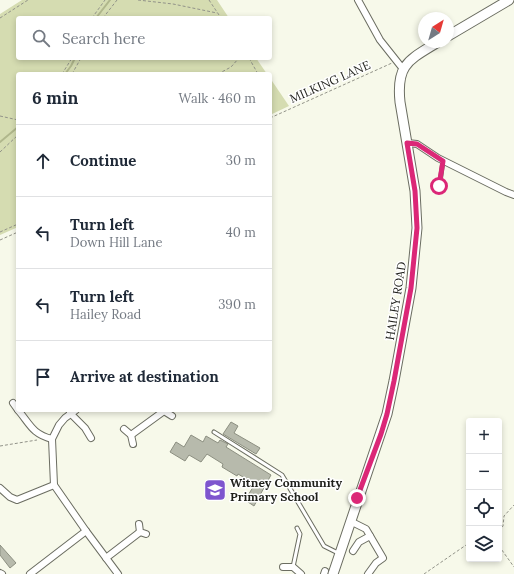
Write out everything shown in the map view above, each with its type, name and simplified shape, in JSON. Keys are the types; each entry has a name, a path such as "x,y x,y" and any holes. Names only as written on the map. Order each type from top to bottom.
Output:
{"main road":[{"path":"454,32 509,0"},
{"path":"403,69 411,59 428,48"},
{"name":"HAILEY ROAD","path":"327,573 340,554 387,414 411,288 417,228 415,191 399,91 400,74 403,69"}],"street":[{"path":"358,0 380,40 403,69"},
{"path":"407,143 417,144 443,161 514,195"},
{"path":"13,403 16,407"},
{"path":"19,412 31,428 45,437 52,439"},
{"path":"91,438 73,412 59,425 54,432 52,439 54,485 118,574"},
{"path":"131,435 162,412"},
{"path":"165,412 172,416"},
{"path":"124,430 131,435 133,444"},
{"path":"0,488 16,503 54,485"},
{"path":"350,521 366,529 383,558 376,563 368,574"},
{"path":"106,558 143,533 138,524"},
{"path":"30,574 86,531"},
{"path":"353,551 359,542 370,536"},
{"path":"283,567 293,567 301,574"}],"lane":[{"path":"439,189 443,161"},
{"path":"214,432 282,475 324,546 340,554"},
{"path":"293,567 300,534 297,528"}],"path":[{"path":"0,18 28,0"},
{"path":"93,16 105,0"},
{"path":"105,16 117,0"},
{"path":"138,0 173,4 217,13"},
{"path":"209,0 219,16"},
{"path":"63,72 71,60"},
{"path":"73,72 80,60"},
{"path":"222,72 231,67 237,60"},
{"path":"250,60 257,72"},
{"name":"MILKING LANE","path":"272,117 396,61"},
{"path":"0,116 16,120"},
{"path":"0,152 16,137"},
{"path":"0,232 16,225"},
{"path":"0,240 16,233"},
{"path":"0,446 39,440 45,437"},
{"path":"502,527 504,516 514,505"},
{"path":"424,574 466,545"},
{"path":"502,550 514,567"}],"green space":[{"path":"22,0 217,0 228,16 16,16 16,60 257,60 266,72 16,72 16,228 0,235 0,14"},
{"path":"272,81 289,106 272,114"}],"building":[{"path":"231,422 238,426 234,433 260,448 256,454 223,434"},
{"path":"191,435 203,442 206,436 218,443 220,440 228,444 226,447 271,475 254,506 245,500 255,484 222,467 223,464 207,454 201,462 189,455 185,461 170,452 176,442 184,447"},
{"path":"0,545 16,563 10,568 0,555"}],"waterway":[{"path":"98,16 110,0"},
{"path":"66,72 74,60"},
{"path":"0,142 16,129"}],"place":[{"name":"Witney Community Primary School","path":"215,490"}],"route":[{"path":"357,498 387,414 411,288 417,228 415,191 407,143 417,144 443,161 439,186"}]}
